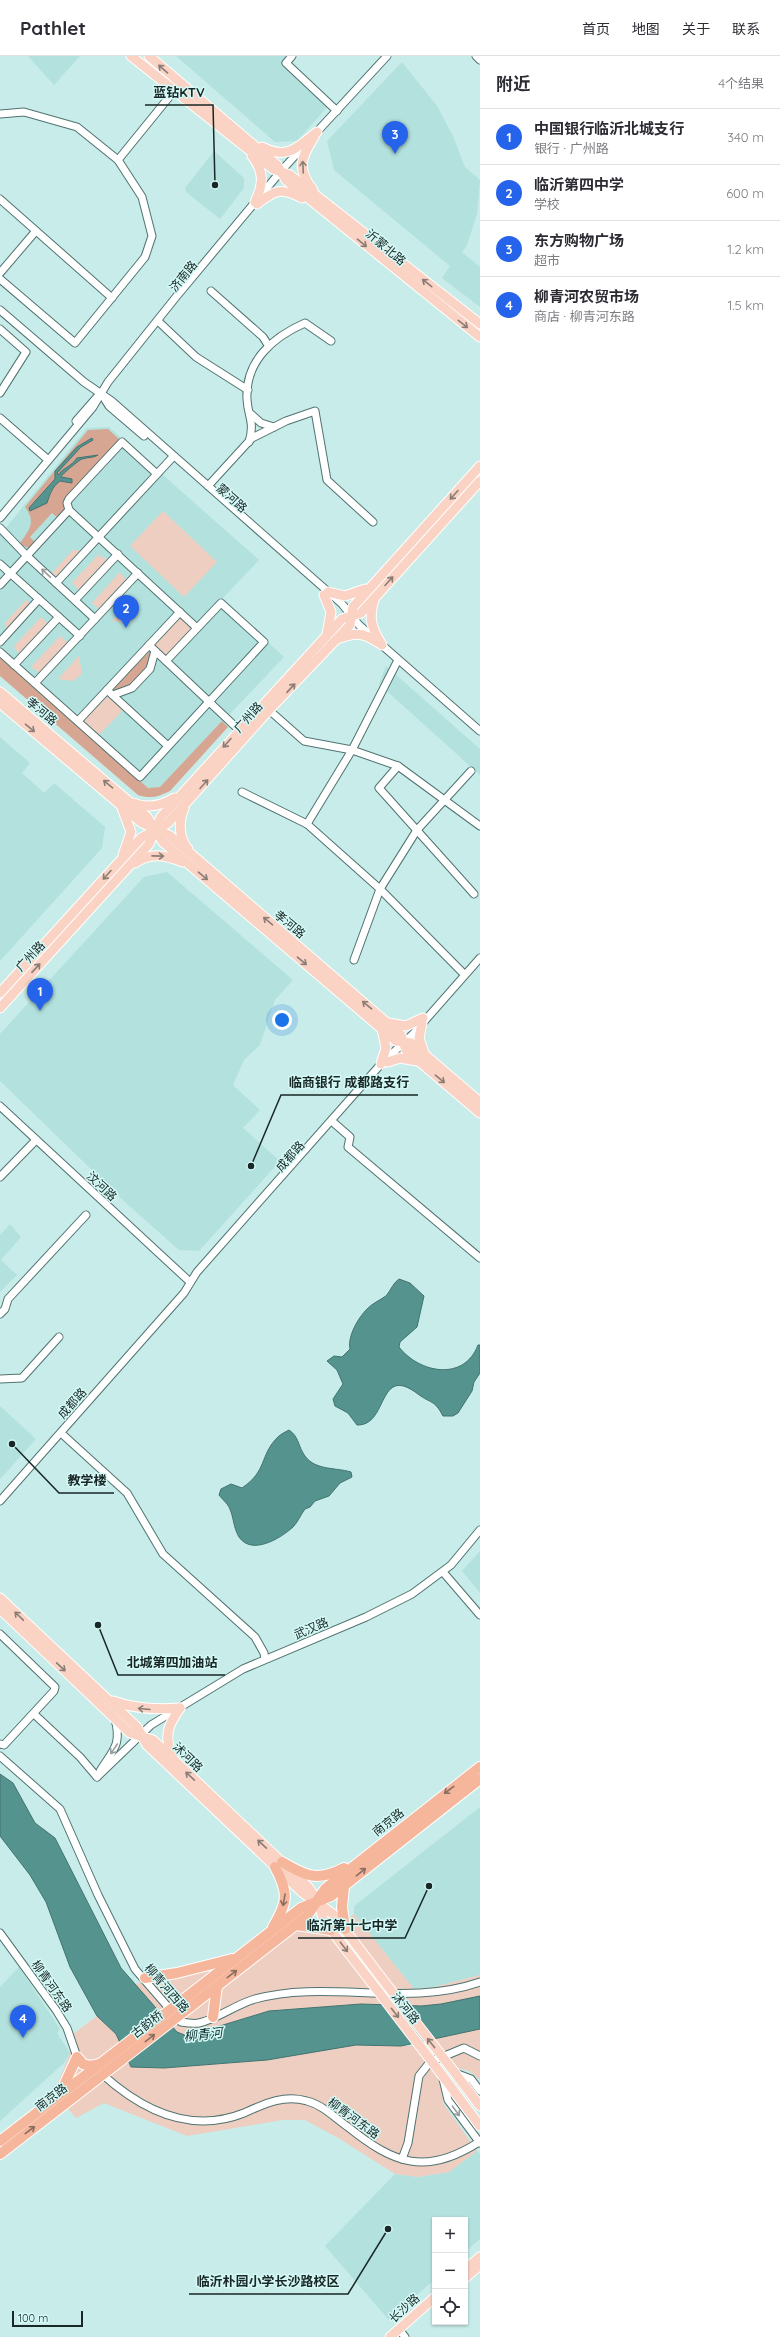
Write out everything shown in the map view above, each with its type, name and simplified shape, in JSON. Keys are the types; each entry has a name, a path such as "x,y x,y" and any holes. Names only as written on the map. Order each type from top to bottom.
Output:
{"highway":[{"name":"南京路","path":"187,2003 217,1986 296,1925 307,1916 318,1902 325,1889 480,1767"},
{"name":"南京路","path":"187,2003 195,1990 301,1908 331,1896 480,1779"},
{"path":"278,1864 305,1875 318,1877 331,1875 362,1860"},
{"path":"270,1933 281,1914 286,1899 285,1885 278,1864"},
{"path":"344,1886 342,1907 345,1929"},
{"path":"296,1925 331,1930"},
{"path":"145,1978 220,1963 239,1956"},
{"path":"191,1969 198,1975 199,1981 195,1990"},
{"path":"214,2017 217,1986"},
{"name":"古韵桥","path":"116,2058 187,2003"},
{"path":"59,2096 77,2057 83,2064 90,2066 102,2063"},
{"name":"南京路","path":"0,2141 102,2063 116,2058"},
{"name":"南京路","path":"0,2154 103,2075 116,2058"}],"main road":[{"name":"沂蒙北路","path":"131,56 174,91 277,165 286,180 319,203 480,324"},
{"name":"沂蒙北路","path":"149,56 244,141"},
{"path":"244,141 273,152 284,154 297,148 317,132"},
{"path":"317,132 303,156 302,167 309,185 319,203"},
{"path":"244,141 263,178 262,189 256,203"},
{"path":"256,203 271,193 279,191 290,192 319,203"},
{"name":"沂蒙北路","path":"319,203 480,337"},
{"name":"广州路","path":"0,993 141,838 168,823 269,710 350,625 353,607 480,466"},
{"name":"广州路","path":"0,1008 149,844 161,817 239,730 342,619 360,613 480,481"},
{"path":"327,635 331,612 326,593 345,596 370,587"},
{"path":"376,596 370,618 372,628 382,645"},
{"path":"336,640 356,634 366,635 382,645"},
{"name":"孝河路","path":"0,692 123,802 142,823 168,836 194,864 385,1026 396,1041 411,1044 422,1059 480,1113"},
{"name":"孝河路","path":"0,703 123,802"},
{"path":"120,861 128,845 130,832 123,802 140,806 154,807 166,803 182,793"},
{"path":"190,799 181,815 180,829 184,844 194,864"},
{"path":"127,868 140,859 156,854 194,864"},
{"path":"422,1021 419,1038 422,1059 400,1058 384,1063 386,1048 385,1026 406,1026 422,1021"},
{"name":"孝河路","path":"422,1059 480,1102"},
{"name":"沭河路","path":"0,1598 137,1726 147,1745 278,1864"},
{"name":"沭河路","path":"0,1609 130,1733 141,1735 153,1740 278,1864 303,1893 318,1902 333,1914 455,2073"},
{"path":"109,1700 135,1708 180,1708"},
{"path":"175,1762 169,1748 166,1735 169,1723 180,1708"},
{"name":"沭河路","path":"318,1902 324,1921 480,2126"},
{"path":"455,2073 480,2106"},
{"path":"468,2267 480,2257"},
{"path":"468,2276 480,2266"},
{"name":"长沙路","path":"390,2337 432,2300"},
{"name":"长沙路","path":"401,2336 432,2307"}],"street":[{"path":"292,56 286,63 337,111"},
{"name":"济南路","path":"0,514 90,404 101,394 281,171 387,56"},
{"path":"476,56 480,60"},
{"path":"118,160 174,91"},
{"path":"0,114 24,112 77,127 118,160 142,196 152,236 145,257 75,344 0,279"},
{"path":"0,199 112,298"},
{"name":"济南路","path":"0,518 93,407 101,394 256,203"},
{"path":"0,273 36,232"},
{"path":"211,290 263,337 268,345"},
{"name":"蒙河路","path":"0,304 101,394 208,486 326,593"},
{"name":"蒙河路","path":"0,310 84,382 101,394 109,406 326,593 398,660 480,731"},
{"path":"159,322 196,357 248,390"},
{"path":"249,442 253,427 247,400 248,380 268,345 291,329 305,323 331,341"},
{"path":"0,329 26,352 0,393"},
{"path":"208,486 249,442 274,427 315,411 327,480 374,522"},
{"path":"251,414 262,423 274,427"},
{"path":"0,418 46,458"},
{"path":"157,474 122,442 67,503 70,510 197,628"},
{"path":"56,583 171,459"},
{"path":"0,585 70,510"},
{"path":"0,528 27,556 95,619"},
{"path":"75,600 118,554"},
{"path":"0,564 80,636"},
{"path":"35,683 138,573"},
{"path":"0,642 39,599"},
{"path":"0,652 140,777 264,642 221,603 166,661"},
{"path":"78,721 180,612"},
{"path":"14,665 59,617"},
{"path":"149,645 239,730"},
{"path":"112,695 132,688 150,669 155,651"},
{"path":"307,824 352,750 398,660"},
{"path":"106,690 168,746"},
{"path":"269,710 304,741 352,750 398,766 480,826"},
{"path":"398,766 379,788 474,894"},
{"path":"354,960 380,889 417,830 470,771"},
{"path":"242,792 307,824 380,889 463,973"},
{"name":"成都路","path":"422,1021 480,954"},
{"name":"成都路","path":"0,1501 184,1293 196,1272 480,958"},
{"name":"成都路","path":"0,1496 190,1282 199,1274 334,1123 384,1063"},
{"name":"汶河路","path":"0,1106 190,1282"},
{"path":"334,1123 350,1137 348,1147 480,1258"},
{"path":"0,1177 36,1140"},
{"path":"0,1314 5,1309 8,1299 86,1215"},
{"path":"0,1379 22,1378 59,1337"},
{"path":"61,1433 127,1493 163,1554 255,1637 264,1652 265,1660"},
{"name":"武汉路","path":"97,1777 151,1725 243,1669 373,1613 412,1594 443,1572 468,1546 480,1530"},
{"path":"443,1572 480,1615"},
{"path":"0,1634 55,1687 34,1714 4,1745 0,1744"},
{"path":"34,1714 80,1757 97,1777 118,1742 119,1734 115,1718"},
{"name":"柳青河西路","path":"0,1756 60,1809 98,1895 135,1969 145,1978 181,2022 199,2023 254,1999 300,1992 414,1995 480,1982"},
{"name":"柳青河东路","path":"0,1933 56,2010 67,2028 77,2057"},
{"path":"402,2159 408,2143 419,2076 430,2062 464,2048 480,2056"},
{"path":"455,2073 471,2079 480,2091"},
{"name":"柳青河东路","path":"103,2075 117,2088 143,2103 181,2120 221,2120 243,2113 264,2102 292,2098 308,2101 324,2108 362,2138 385,2152 402,2159 422,2164 441,2160 467,2150 480,2142"},
{"path":"442,2075 448,2100 480,2142"}],"shaded area":[{"path":"28,56 80,56 54,85"},
{"path":"176,56 288,56 283,63 328,106 297,141 275,142"},
{"path":"402,62 437,106 453,136 465,167 480,180 477,214 467,245 462,252 480,267 480,307 442,278 450,266 334,170 327,141"},
{"path":"214,151 244,178 244,188 220,219 186,192 185,188"},
{"path":"109,427 259,560 222,599 284,657 160,788 147,790 0,663 0,535 87,428"},
{"path":"108,429 120,440 58,518 52,513 30,537 35,542 29,548 21,545 20,543 27,534 31,521 25,507 88,430"},
{"path":"163,511 217,562 184,597 130,546"},
{"path":"73,550 82,551 57,578 52,573"},
{"path":"98,555 108,560 80,591 72,583"},
{"path":"120,572 127,581 100,610 92,603"},
{"path":"134,599 137,614 130,623 112,621"},
{"path":"26,600 32,605 7,632 5,623"},
{"path":"41,617 49,625 20,656 14,646"},
{"path":"181,618 192,630 165,657 154,647 154,644 177,619"},
{"path":"60,636 68,643 40,673 31,667"},
{"path":"150,651 153,652 150,659 138,677 133,682 115,693 113,691 114,687"},
{"path":"79,656 82,674 73,681 58,679"},
{"path":"0,657 148,788 160,787 222,721 228,727 170,791 154,797 138,795 0,676"},
{"path":"386,666 480,749 480,775 379,684"},
{"path":"109,695 124,709 98,736 85,723 84,719"},
{"path":"0,737 30,763 22,773 44,793 54,783 105,827 102,848 0,961"},
{"path":"167,872 293,980 275,1000 260,1045 244,1060 233,1085 260,1110 243,1128 280,1161 199,1251 179,1250 127,1204 0,1081 0,1034 144,877"},
{"path":"10,1224 21,1237 1,1260 17,1275 0,1292 0,1235"},
{"path":"0,1406 36,1439 0,1479"},
{"path":"480,1551 480,1593 462,1571"},
{"path":"480,1807 480,1975 434,1987 414,1989 354,1914 354,1906"},
{"path":"354,1914 414,1989 434,1987 480,1975 480,2080 469,2071 457,2068 349,1929 347,1920"},
{"path":"298,1929 330,1935 384,2005 361,2004 269,2011 187,2036 177,2032 135,1984 211,1968 232,1981"},
{"path":"19,1967 60,2029 57,2033 70,2053 65,2062 0,2121 0,1987"},
{"path":"97,2016 116,2034 131,2067 164,2068 267,2060 356,2045 416,2046 441,2082 443,2103 477,2151 449,2172 418,2177 395,2174 340,2139 305,2120 282,2120 187,2136 104,2103 76,2118 54,2093 70,2053 73,2034"},
{"path":"477,2151 480,2154 480,2239 468,2249 468,2217 432,2217 432,2282 389,2320 325,2246 395,2174 418,2177 449,2172"}],"water":[{"path":"92,438 93,440 81,447 57,473 58,475 77,458 98,455 95,457 82,459 71,467 61,477 72,479 72,483 60,481 57,483 50,494 47,503 30,511 29,508 55,479 55,471 77,447"},
{"path":"399,1279 410,1283 424,1296 417,1327 400,1342 399,1347 418,1363 429,1368 441,1370 452,1369 463,1365 471,1357 478,1345 480,1345 480,1373 474,1382 472,1391 458,1413 453,1416 443,1416 432,1402 405,1386 396,1386 389,1390 374,1416 367,1423 357,1425 348,1413 335,1406 333,1399 343,1384 337,1370 327,1361 334,1356 342,1357 350,1349 353,1331 364,1312 386,1296"},
{"path":"289,1430 296,1438 307,1459 312,1463 318,1466 351,1472 352,1477 340,1483 329,1496 315,1501 310,1507 305,1509 295,1525 281,1536 266,1543 251,1545 239,1537 229,1507 219,1495 221,1489 231,1484 242,1488 250,1482 260,1470 267,1451 271,1445 279,1436"},
{"name":"柳青河","path":"0,1774 13,1783 35,1823 55,1838 121,1968 177,2032 187,2036 269,2011 361,2004 421,2006 441,2004 480,1996 480,2029 401,2046 356,2045 267,2060 164,2068 131,2067 116,2034 97,2016 70,1967 46,1902 30,1875 0,1836"}],"place":[{"name":"东方购物广场","path":"395,154"},
{"name":"蓝钻KTV","path":"215,185"},
{"name":"临沂第四中学","path":"126,628"},
{"name":"中国银行临沂北城支行","path":"40,1011"},
{"name":"临商银行 成都路支行","path":"251,1166"},
{"name":"教学楼","path":"12,1444"},
{"name":"北城第四加油站","path":"98,1625"},
{"name":"临沂第十七中学","path":"429,1886"},
{"name":"柳青河农贸市场","path":"23,2038"},
{"name":"临沂朴园小学长沙路校区","path":"388,2229"}]}
